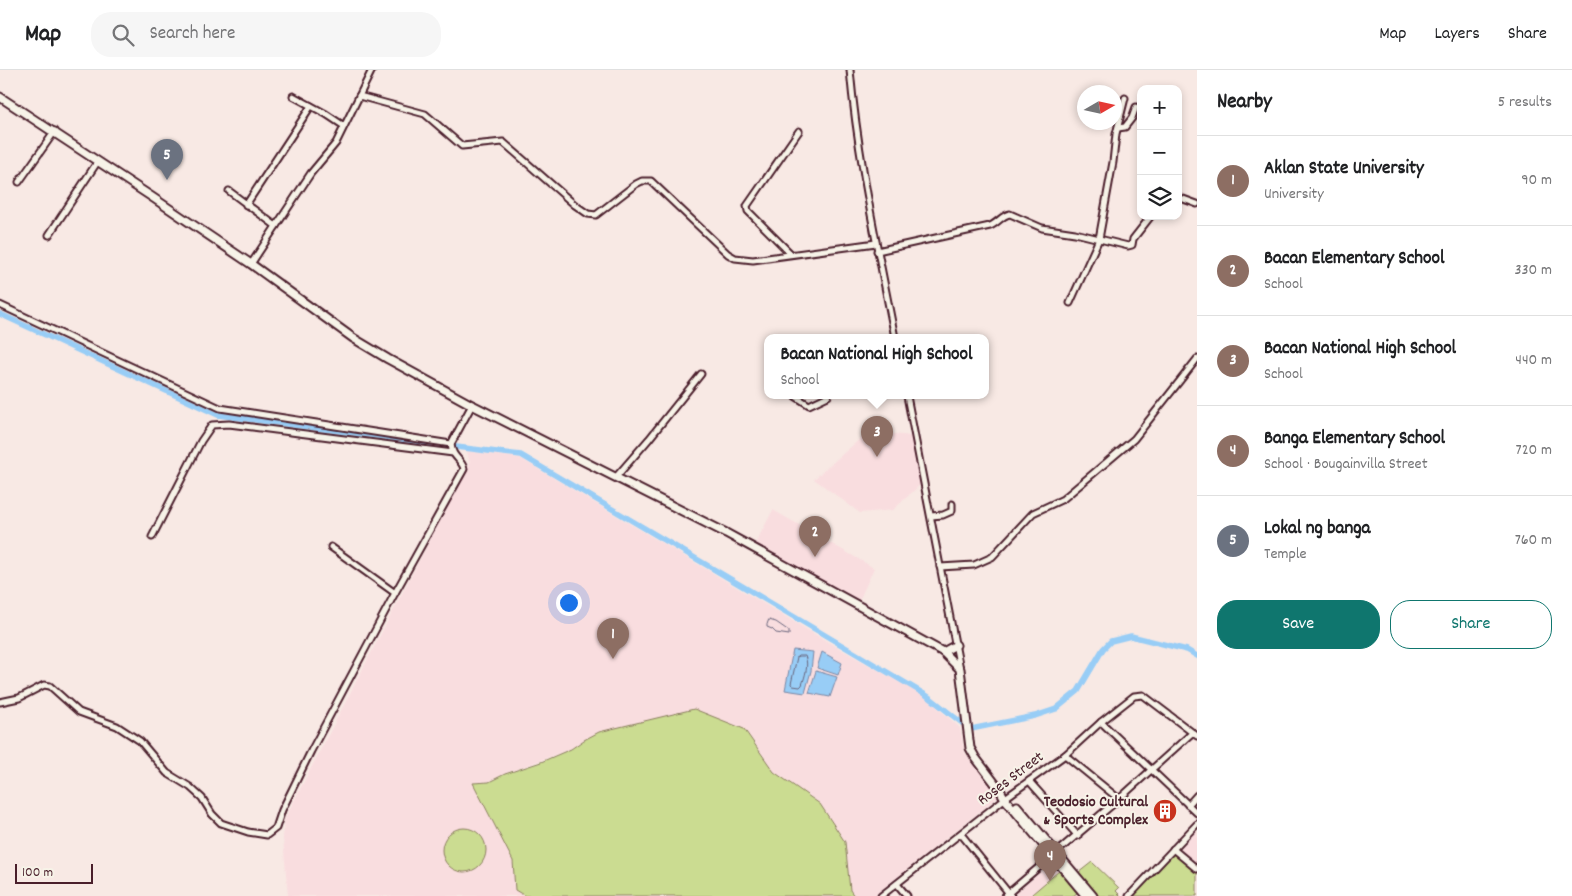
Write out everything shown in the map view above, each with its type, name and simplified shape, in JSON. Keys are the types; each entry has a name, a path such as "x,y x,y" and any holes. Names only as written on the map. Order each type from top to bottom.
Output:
{"main road":[{"path":"0,97 54,131 251,264 353,338 388,359 472,405 726,533 943,652 960,668 970,748 975,757 1086,896"},
{"path":"943,652 956,645"},
{"path":"1055,856 1092,896"}],"street":[{"path":"251,264 311,173 336,142 372,70"},
{"path":"850,70 854,119 877,251 894,334"},
{"path":"293,96 344,126"},
{"path":"359,96 425,114 462,146 503,142 575,206 588,214 596,215 636,184 642,181 651,181 728,254 735,258 753,260 876,243"},
{"path":"1122,111 1125,98"},
{"path":"246,205 311,106"},
{"path":"1122,127 1125,127 1132,118 1136,107"},
{"path":"1070,303 1099,239 1117,130"},
{"path":"19,182 54,131"},
{"path":"791,254 748,211 747,206 799,131"},
{"path":"49,235 98,161"},
{"path":"229,191 276,226"},
{"path":"1182,199 1197,204"},
{"path":"877,251 990,226 1007,214 1042,228 1099,239 1123,246 1132,245 1147,220"},
{"path":"0,305 220,408 451,448 464,469 395,593 312,751 282,810 276,828 267,835 248,832 221,823 212,814 202,798 167,773 140,742 117,726 80,712 50,686 44,685 19,698 0,702"},
{"path":"940,567 974,565 992,557 1033,513 1063,499 1134,439 1197,359"},
{"path":"616,477 650,439 701,374"},
{"path":"800,399 809,405 822,399"},
{"path":"908,399 960,668"},
{"path":"451,448 472,405"},
{"path":"152,537 201,441 212,425 229,424 451,448"},
{"path":"931,516 943,515 952,510 952,504"},
{"path":"331,547 395,593"},
{"name":"Roses Street","path":"881,896 1006,797 1065,755 1101,722 1134,696 1143,695 1195,734"},
{"path":"1101,722 1197,813"},
{"path":"961,834 1008,895 1195,734"},
{"path":"1065,755 1120,800"},
{"path":"1029,781 1078,836"},
{"path":"1188,804 1197,795"},
{"path":"1129,896 1197,824"},
{"path":"1173,849 1197,869"},
{"path":"897,884 907,896"}],"shaded area":[{"path":"869,431 911,436 921,484 893,510 860,513 814,479"},
{"path":"467,451 520,458 828,642 926,697 960,728 965,753 999,796 875,896 854,896 850,890 845,842 820,804 774,772 744,729 584,740 571,749 489,782 473,783 513,861 515,890 525,896 288,896 283,839 284,820 470,463"},
{"path":"773,510 874,568 859,601 754,546"},
{"path":"1197,830 1197,865 1179,850"},
{"path":"1053,862 1082,896 1018,896 1016,893"}],"green space":[{"path":"694,709 744,729 774,772 820,804 845,842 850,890 854,896 525,896 515,890 513,861 473,783 489,782 505,774 541,762 571,749 599,732"},
{"path":"464,828 476,832 482,838 486,850 482,862 476,868 464,872 452,868 446,862 442,850 446,838 452,832"},
{"path":"1173,853 1197,873 1197,896 1133,896"},
{"path":"1092,862 1119,888 1116,891 1121,896 1096,896 1078,873"},
{"path":"1059,871 1077,893 1073,896 1033,896 1032,894"}],"water":[{"path":"793,650 813,652 811,671 805,693 785,690"},
{"path":"822,652 842,663 838,675 817,668"},
{"path":"816,671 837,677 830,697 809,693"}],"waterway":[{"path":"0,314 218,415 431,443"},
{"path":"448,446 521,455 926,695 971,729 1035,716 1056,709 1078,691 1103,649 1111,641 1131,636 1187,650 1197,656"}],"place":[{"name":"Lokal ng banga","path":"167,180"},
{"name":"Bacan National High School","path":"877,457"},
{"name":"Bacan Elementary School","path":"815,557"},
{"name":"Aklan State University","path":"613,659"},
{"name":"Teodosio Cultural & Sports Complex","path":"1165,811"},
{"name":"Banga Elementary School","path":"1050,881"}]}
